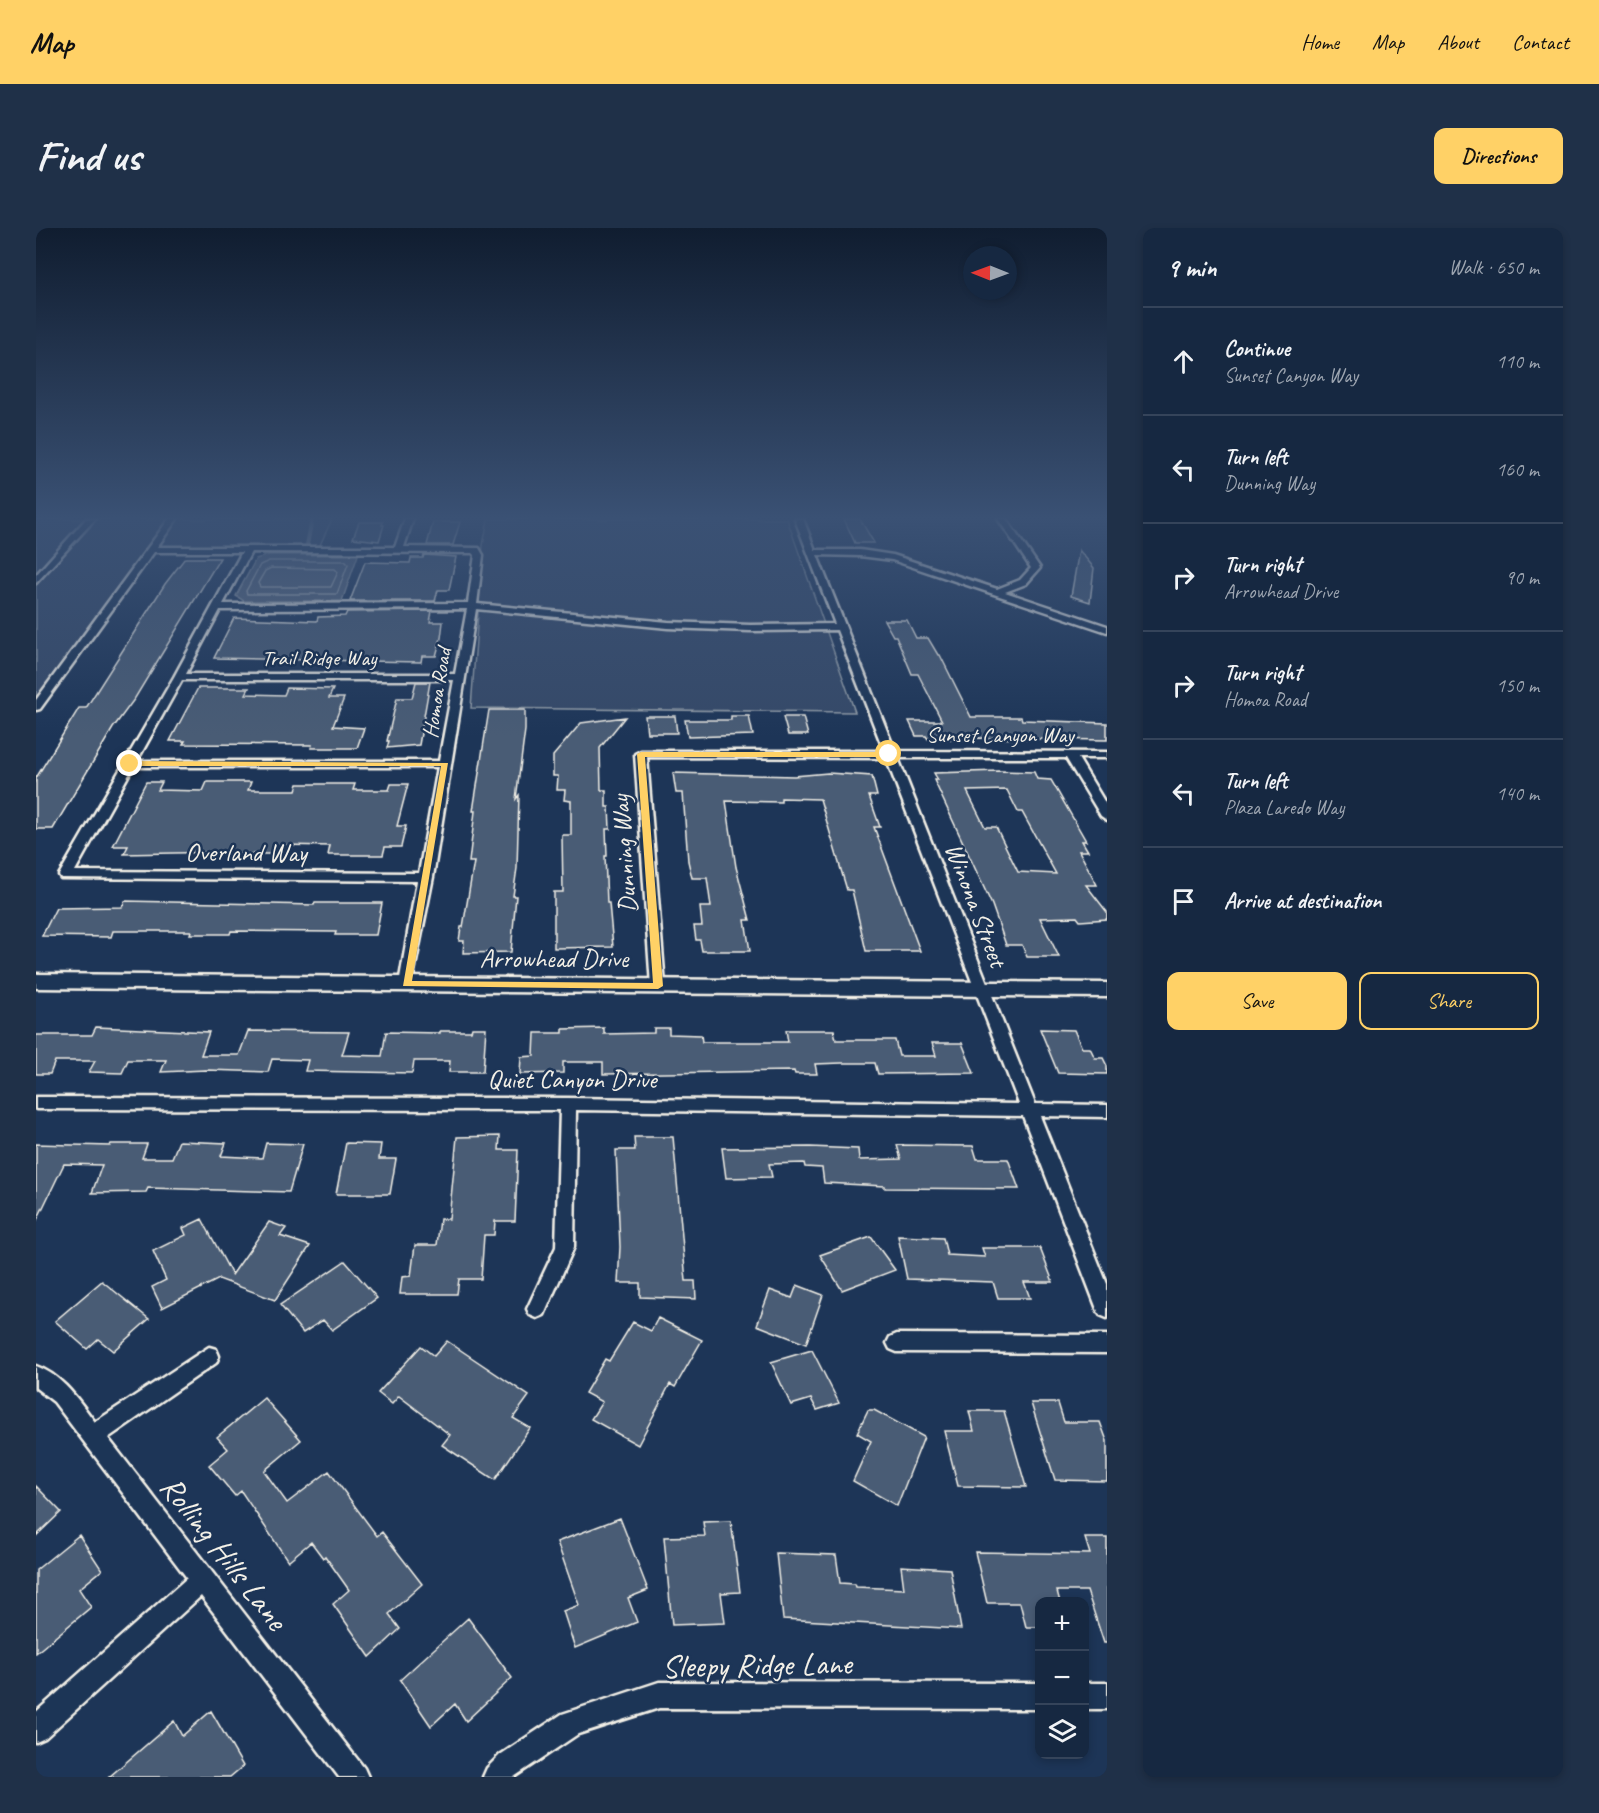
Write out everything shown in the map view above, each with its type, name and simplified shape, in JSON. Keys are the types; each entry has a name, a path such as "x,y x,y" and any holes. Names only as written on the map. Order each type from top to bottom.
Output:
{"main road":[{"name":"Arrowhead Drive","path":"36,981 1107,990"}],"street":[{"path":"36,707 120,591"},
{"path":"225,591 130,764 445,764"},
{"name":"Homoa Road","path":"406,984 473,591"},
{"name":"Winona Street","path":"828,591 889,754 1107,1309"},
{"path":"998,592 1107,629"},
{"path":"216,607 471,606 679,625 750,628 841,627"},
{"name":"Trail Ridge Way","path":"179,677 460,677"},
{"name":"Sunset Canyon Way","path":"641,754 1107,755"},
{"name":"Dunning Way","path":"641,754 658,986"},
{"path":"1070,755 1107,816"},
{"name":"Overland Way","path":"130,764 66,875 426,877"},
{"name":"Quiet Canyon Drive","path":"36,1103 568,1104 1107,1111"},
{"path":"537,1309 565,1247 568,1104"},
{"path":"897,1343 1107,1344"},
{"path":"93,1436 209,1356"},
{"name":"Rolling Hills Lane","path":"36,1375 61,1395 355,1777"},
{"path":"36,1729 202,1579"},
{"name":"Sleepy Ridge Lane","path":"496,1777 509,1764 571,1723 659,1695 1035,1696"},
{"path":"1089,1696 1107,1696"}],"shaded area":[{"path":"36,591 124,591 39,703 36,703"},
{"path":"480,591 812,591 855,712 471,708"}],"water":[{"path":"239,591 345,591 342,601 244,601 236,596"}],"building":[{"path":"160,591 200,591 135,698 113,728 53,829 36,829 36,778 79,708 86,708"},
{"path":"354,591 438,591 435,601 350,601"},
{"path":"1072,591 1091,591 1090,602 1071,596"},
{"path":"432,611 430,622 443,622 441,638 436,656 422,656 421,662 214,658 234,618 317,621 318,617 345,616 347,612"},
{"path":"884,620 907,620 916,638 928,638 940,655 971,717 1021,717 1022,720 1107,723 1107,740 971,738 972,740 928,739 926,736 916,736 909,721 942,721 918,674 912,674 896,636 893,636"},
{"path":"416,682 430,682 419,745 387,748 397,698 412,698"},
{"path":"198,688 249,688 246,694 284,695 287,688 333,689 329,698 344,698 333,726 364,728 357,748 311,748 312,745 183,744 185,741 170,741"},
{"path":"489,710 525,710 525,730 516,799 519,795 517,868 513,896 516,896 511,952 463,953 464,941 459,941 474,862 469,862 475,811 473,811"},
{"path":"645,716 675,716 677,733 647,733"},
{"path":"731,716 749,716 753,735 688,737 685,720 731,720"},
{"path":"625,717 600,748 601,790 606,790 606,807 609,807 610,829 606,829 607,856 605,856 607,903 609,903 613,947 554,948 554,892 563,892 562,835 571,835 571,801 564,800 565,790 557,790 558,776 553,776 553,756 581,723"},
{"path":"783,717 803,717 808,735 788,735"},
{"path":"1034,772 1037,779 1051,780 1086,841 1082,841 1088,851 1079,851 1097,885 1086,885 1107,912 1107,919 1080,921 1077,917 1040,918 1059,957 1027,957 1022,945 1006,945 992,905 934,780 938,780 934,773","holes":["1007,790 1018,812 1022,812 1056,874 1018,872 996,827 985,827 967,791"]},
{"path":"673,773 794,776 828,773 872,776 877,796 869,796 880,827 874,827 920,951 866,951 852,890 847,890 820,799 781,798 781,802 726,801 736,867 750,920 745,920 750,951 702,951 700,940 696,940 694,926 702,926 700,907 711,907 707,878 692,878 688,861 683,793 676,793"},
{"path":"146,782 162,782 158,790 203,791 207,782 251,782 248,790 296,790 298,784 355,784 353,790 389,790 391,784 408,784 397,826 406,826 401,847 385,847 383,855 328,855 330,846 283,845 279,854 223,854 224,852 124,854 128,846 113,846"},
{"path":"125,901 314,905 315,903 382,903 376,935 335,935 336,932 231,931 230,934 190,934 191,931 113,931 111,937 42,936 56,908 122,907"},
{"path":"96,1027 209,1032 201,1055 239,1055 248,1031 349,1032 342,1055 382,1056 386,1032 440,1033 440,1031 471,1031 472,1028 486,1028 483,1072 449,1072 450,1061 414,1061 412,1073 305,1071 308,1060 272,1059 268,1072 206,1070 161,1072 166,1060 128,1060 122,1073 89,1072 95,1061 55,1061 50,1074 36,1074 36,1035 92,1035"},
{"path":"604,1028 604,1034 654,1033 654,1028 669,1028 669,1034 701,1035 702,1042 788,1042 786,1030 834,1030 836,1040 895,1040 899,1056 936,1056 932,1043 962,1043 974,1073 878,1074 875,1063 842,1063 815,1064 817,1074 795,1074 794,1071 603,1074 603,1062 563,1062 563,1073 520,1074 521,1057 534,1056 535,1033 563,1033 563,1029"},
{"path":"1040,1029 1074,1030 1082,1048 1090,1048 1095,1058 1103,1058 1107,1066 1107,1074 1058,1073"},
{"path":"500,1136 499,1150 518,1150 515,1221 495,1221 494,1235 484,1235 481,1279 459,1279 457,1294 400,1294 402,1277 411,1276 415,1245 437,1245 440,1219 449,1219 457,1137"},
{"path":"634,1137 673,1137 686,1281 695,1281 696,1299 640,1297 640,1283 618,1283 620,1247 616,1150 635,1150"},
{"path":"179,1141 226,1143 221,1156 262,1158 266,1143 303,1144 289,1192 148,1188 146,1192 92,1193 102,1165 64,1164 36,1222 36,1144 110,1146 111,1144 147,1144 142,1158 172,1158"},
{"path":"346,1143 381,1144 379,1159 396,1159 390,1194 336,1194"},
{"path":"897,1145 973,1146 977,1159 1008,1159 1019,1189 885,1188 885,1186 824,1183 822,1168 805,1167 804,1163 769,1164 772,1177 726,1178 722,1148 858,1149 859,1160 901,1159"},
{"path":"202,1219 232,1275 269,1222 286,1228 280,1236 310,1246 275,1300 219,1279 162,1308 152,1287 166,1280 153,1251 186,1235 183,1228"},
{"path":"898,1236 943,1238 947,1255 985,1257 982,1248 1040,1248 1053,1282 1024,1282 1030,1298 998,1298 993,1282 907,1279"},
{"path":"871,1237 895,1270 842,1290 820,1255"},
{"path":"345,1261 377,1298 332,1330 323,1320 303,1333 280,1305"},
{"path":"102,1281 149,1319 113,1351 98,1339 87,1349 55,1321"},
{"path":"797,1285 823,1295 806,1344 757,1325 770,1290 792,1298"},
{"path":"658,1318 702,1340 675,1387 670,1384 638,1445 591,1419 602,1402 585,1393 605,1359 609,1361 633,1322 651,1331"},
{"path":"447,1341 529,1396 513,1418 530,1428 495,1480 442,1445 450,1435 399,1396 392,1404 378,1393 421,1346 434,1356"},
{"path":"812,1350 839,1403 817,1410 811,1399 791,1405 771,1362"},
{"path":"264,1398 301,1440 264,1471 287,1503 329,1471 377,1536 382,1532 422,1584 389,1614 400,1629 370,1657 333,1604 349,1590 325,1556 323,1558 311,1542 288,1561 241,1491 235,1496 209,1465 228,1449 217,1437"},
{"path":"1031,1403 1058,1403 1064,1422 1100,1422 1107,1441 1107,1481 1055,1480"},
{"path":"868,1410 874,1410 924,1437 897,1506 853,1481 871,1441 857,1433"},
{"path":"969,1411 1004,1411 1026,1487 958,1486 944,1431 974,1431"},
{"path":"36,1486 61,1512 36,1536"},
{"path":"620,1518 648,1590 628,1598 637,1622 575,1648 563,1611 579,1605 557,1542"},
{"path":"731,1521 740,1592 721,1593 725,1623 672,1625 664,1537 705,1536 703,1522"},
{"path":"79,1535 102,1570 79,1589 91,1607 36,1653 36,1570"},
{"path":"1085,1538 1107,1538 1107,1643 1104,1643 1087,1591 1057,1591 1059,1597 1035,1597 1035,1627 1026,1627 1020,1603 987,1603 975,1552 1090,1554"},
{"path":"776,1553 836,1555 840,1583 855,1584 856,1587 904,1589 901,1566 950,1569 961,1629 783,1619"},
{"path":"468,1618 512,1678 466,1721 455,1704 431,1726 400,1680"},
{"path":"211,1711 243,1766 230,1777 109,1777 174,1721 182,1736"}],"route":[{"path":"130,764 445,764 406,984 658,986 641,754 889,754"}]}
